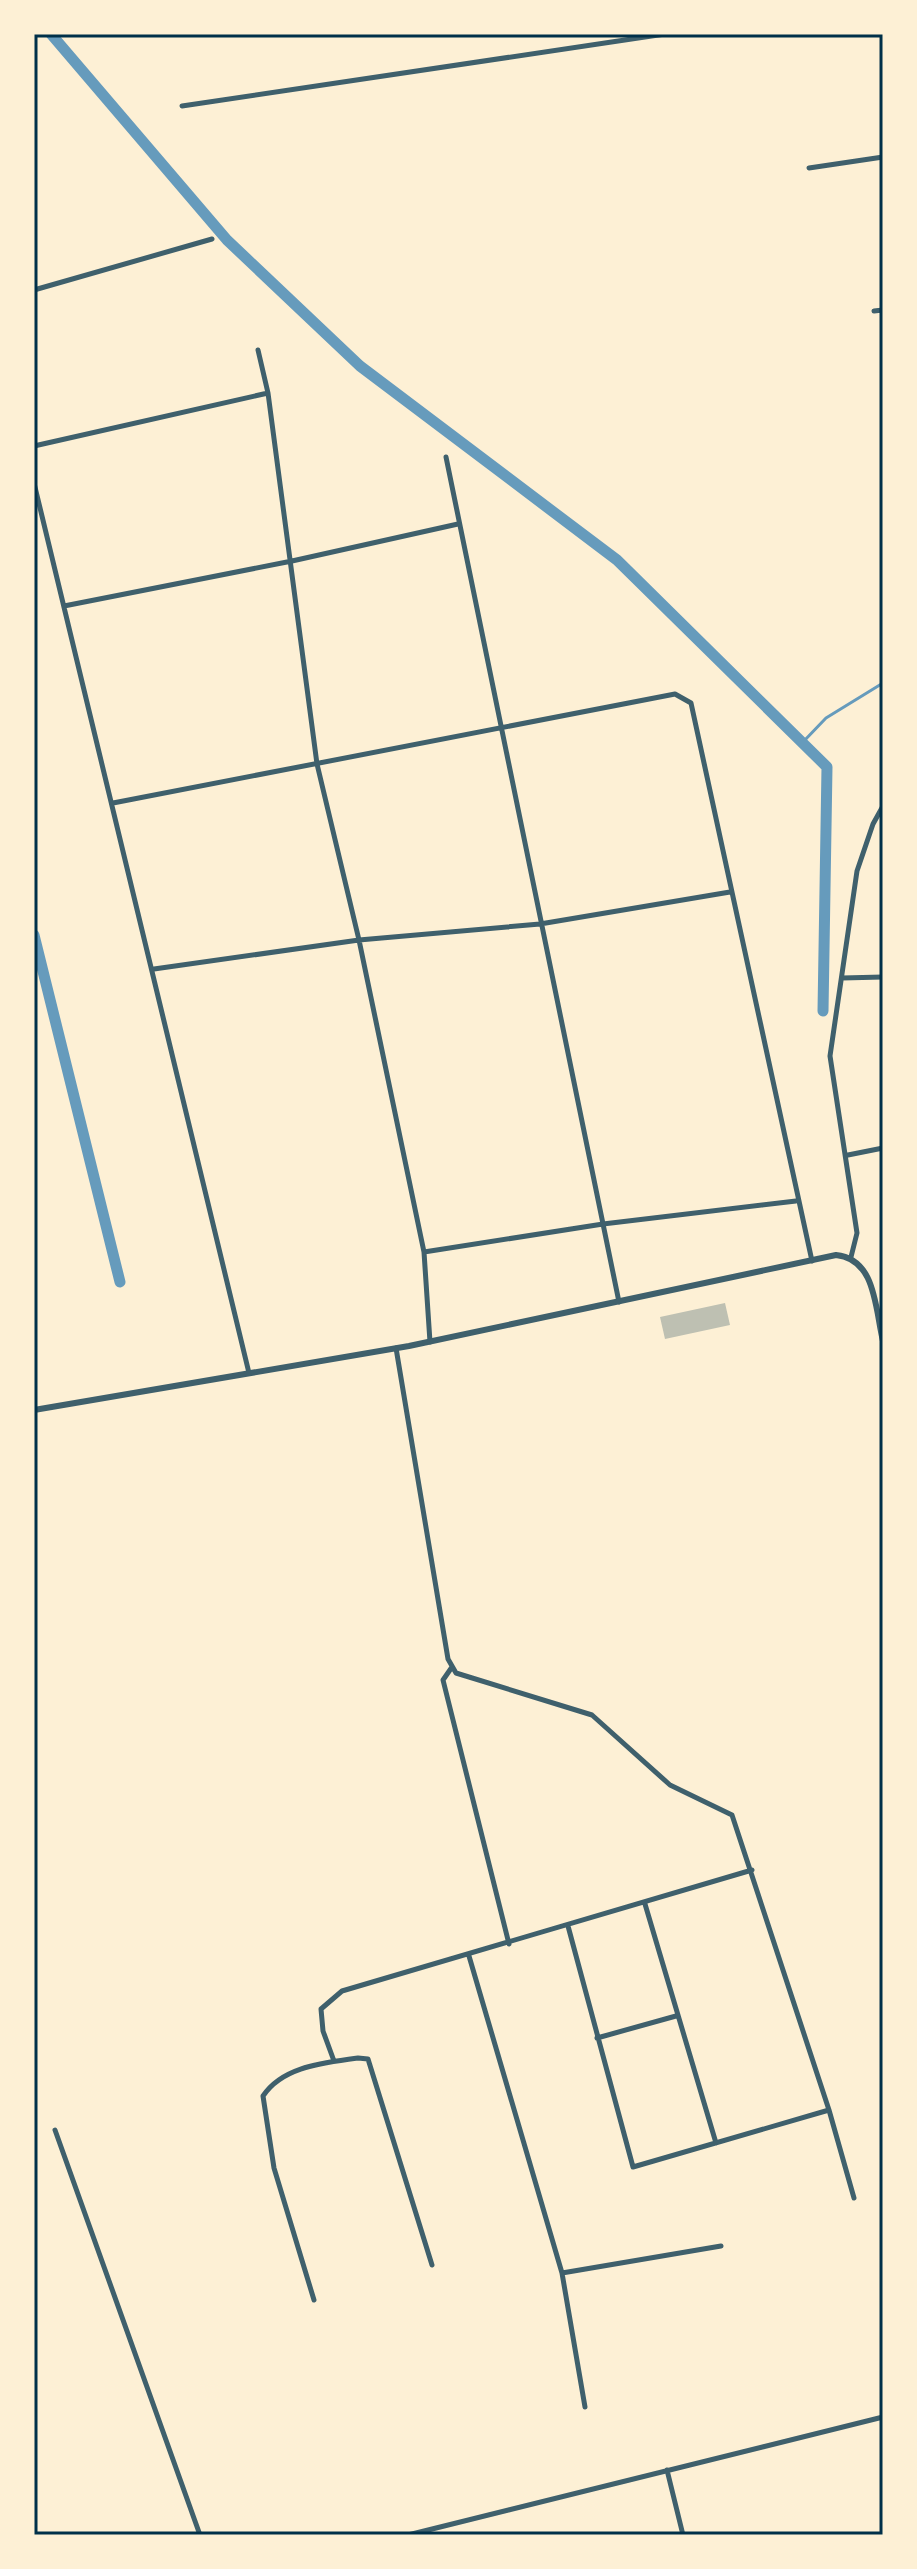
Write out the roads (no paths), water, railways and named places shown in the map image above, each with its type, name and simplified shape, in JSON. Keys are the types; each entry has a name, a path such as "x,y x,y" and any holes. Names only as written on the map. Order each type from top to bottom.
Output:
{"street":[{"path":"182,106 665,34"},
{"path":"809,168 883,157"},
{"path":"34,290 212,239"},
{"path":"874,311 883,310"},
{"path":"258,350 268,393 292,561 317,764 359,940 424,1252 430,1342"},
{"path":"34,446 268,393"},
{"path":"446,457 498,726 619,1302"},
{"path":"34,483 154,969 249,1373"},
{"path":"64,606 292,561 458,524"},
{"path":"113,803 675,694 691,703 796,1201 812,1261"},
{"path":"851,1257 857,1233 848,1155 830,1056 857,871 873,824 883,806"},
{"path":"154,969 359,940 540,924 730,892"},
{"path":"842,978 883,977"},
{"path":"848,1155 883,1148"},
{"path":"424,1252 603,1224 796,1201"},
{"path":"34,1409 430,1342 836,1255 851,1257 866,1270 883,1341"},
{"path":"396,1348 448,1659 452,1667 456,1673 592,1715 670,1785 732,1815 829,2110 854,2198"},
{"path":"452,1667 443,1680 509,1944"},
{"path":"334,2061 323,2031 321,2009 342,1991 752,1870"},
{"path":"645,1904 716,2143"},
{"path":"568,1926 633,2167 829,2110"},
{"path":"469,1956 562,2273 585,2407"},
{"path":"597,2038 676,2016"},
{"path":"314,2300 274,2168 263,2096 274,2080 334,2061 368,2059 432,2265"},
{"path":"55,2130 200,2535"},
{"path":"562,2273 721,2246"},
{"path":"408,2535 883,2417"},
{"path":"667,2470 683,2535"}],"waterway":[{"path":"51,34 227,240 360,366 617,560 827,767 823,1011"},
{"path":"803,742 826,718 883,683"},
{"path":"34,935 120,1282"}]}
